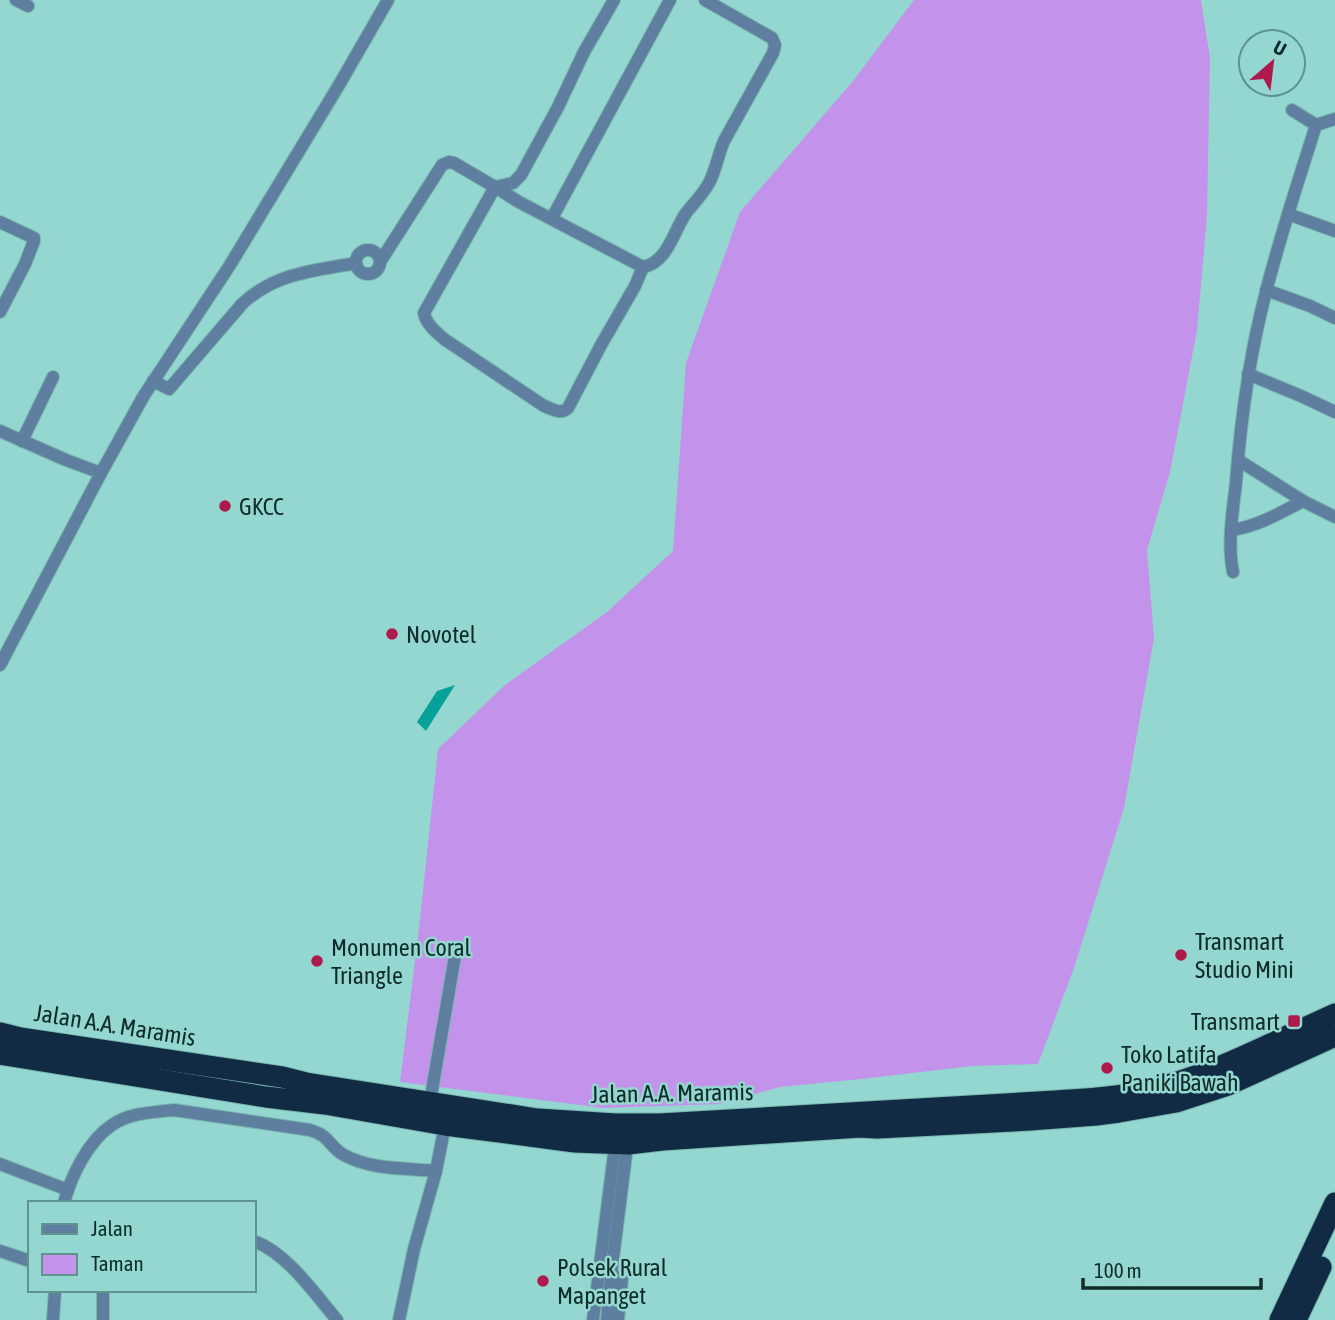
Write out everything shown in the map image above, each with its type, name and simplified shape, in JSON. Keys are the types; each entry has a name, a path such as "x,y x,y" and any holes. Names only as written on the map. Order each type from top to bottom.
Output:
{"highway":[{"name":"Jalan A.A. Maramis","path":"0,1033 622,1134 660,1124 1056,1101 1140,1093 1215,1069 1335,1014"},
{"path":"0,1054 265,1097 298,1114 445,1125 575,1142 622,1134 662,1140 836,1128 1030,1120 1119,1112 1176,1102 1227,1085 1335,1036"},
{"path":"1280,1320 1335,1203"},
{"path":"1296,1320 1335,1236"}],"street":[{"path":"0,665 101,473 153,381 230,265 340,85 388,0"},
{"path":"614,0 521,174 513,183 495,187 424,315 444,339 544,406 564,412 643,267"},
{"path":"552,218 670,0"},
{"path":"153,381 169,389 242,304 266,284 295,274 355,263 356,258 365,251 375,253 380,262 442,165 449,162 643,267 653,265 664,254 686,213 711,180 724,141 774,53 772,38 705,0"},
{"path":"1292,110 1325,122 1335,131"},
{"path":"1233,572 1230,559 1232,530 1248,374 1266,290 1288,215 1325,122"},
{"path":"1288,215 1335,230"},
{"path":"0,222 34,238 25,264 0,312"},
{"path":"1266,290 1335,318"},
{"path":"1248,374 1335,412"},
{"path":"22,441 53,377"},
{"path":"0,431 101,473"},
{"path":"1238,460 1303,501 1335,517"},
{"path":"1232,530 1247,528 1267,520 1303,501"},
{"path":"430,1102 456,950"},
{"path":"65,1201 74,1174 95,1141 112,1125 129,1117 174,1110 210,1117 298,1114 324,1135 341,1154 360,1162 436,1171"},
{"path":"398,1320 445,1125"},
{"path":"607,1320 622,1134"},
{"path":"593,1320 597,1278 622,1134"},
{"path":"0,1164 68,1189"},
{"path":"256,1242 272,1250 296,1273 337,1320"},
{"path":"0,1251 28,1260"},
{"path":"611,1276 622,1279 618,1320"},
{"path":"53,1320 55,1292"},
{"path":"103,1292 103,1320"}],"green space":[{"path":"914,0 1201,0 1210,58 1207,216 1197,330 1170,472 1147,550 1154,638 1124,808 1074,968 1038,1064 972,1066 780,1087 720,1104 603,1108 400,1082 438,749 505,685 607,612 673,551 686,363 740,212 853,81"}],"water":[{"path":"455,685 426,731 417,722 437,691"}],"place":[{"name":"GKCC","path":"225,506"},
{"name":"Novotel","path":"392,634"},
{"name":"Transmart Studio Mini","path":"1181,955"},
{"name":"Monumen Coral Triangle","path":"317,961"},
{"name":"Transmart","path":"1294,1021"},
{"name":"Toko Latifa Paniki Bawah","path":"1107,1068"},
{"name":"Polsek Rural Mapanget","path":"543,1281"}]}
